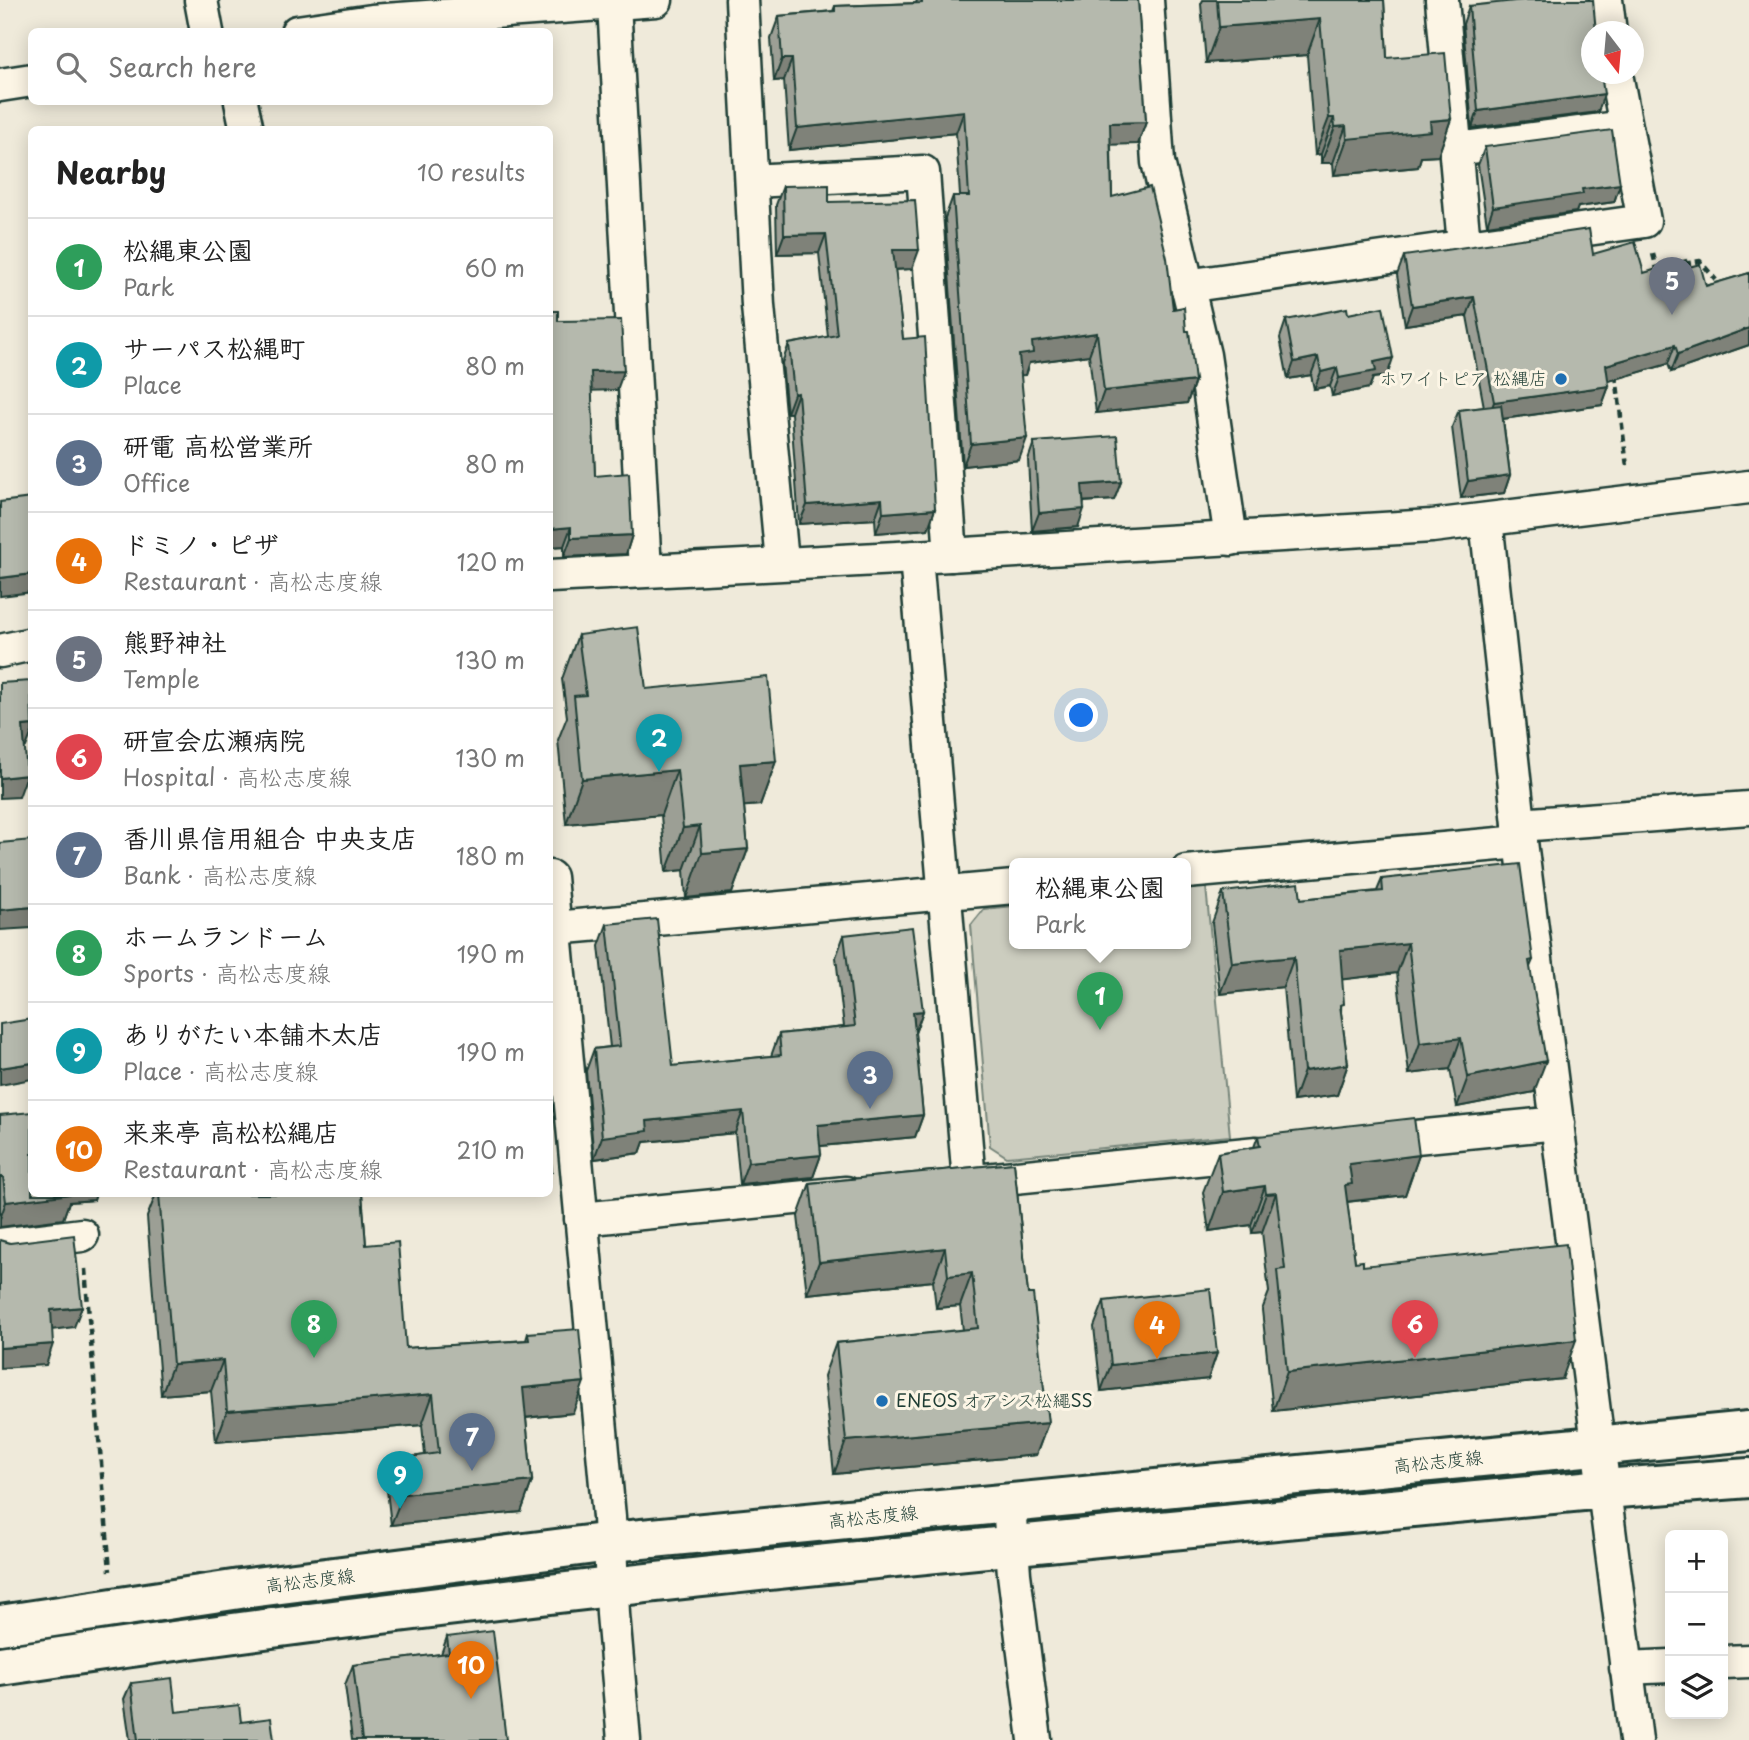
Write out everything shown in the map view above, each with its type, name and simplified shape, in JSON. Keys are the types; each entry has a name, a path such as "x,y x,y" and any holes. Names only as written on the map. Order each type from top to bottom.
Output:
{"main road":[{"name":"高松志度線","path":"0,1625 253,1588 611,1542 1749,1432"},
{"path":"0,1666 248,1629 612,1586 1604,1489 1749,1478"}],"street":[{"path":"201,0 206,28"},
{"path":"311,28 371,11 656,0"},
{"path":"742,0 758,306 782,562"},
{"path":"1147,0 1158,162 1204,355 1231,539"},
{"path":"1442,0 1464,245"},
{"path":"1606,0 1609,21"},
{"path":"614,3 645,570"},
{"path":"0,85 28,81"},
{"path":"1186,286 1644,220 1618,84"},
{"path":"242,105 246,126"},
{"path":"1456,149 1624,127"},
{"path":"752,181 923,172 951,555"},
{"path":"553,576 1231,539 1486,520 1749,487"},
{"path":"1486,520 1520,834 1636,1740"},
{"path":"916,558 944,893 955,1182 1284,1150"},
{"path":"0,651 28,646"},
{"path":"1191,871 1749,808"},
{"path":"555,928 1009,887"},
{"path":"553,908 611,1542 624,1740"},
{"path":"1339,1145 1558,1123"},
{"path":"581,1219 872,1191"},
{"path":"0,1245 82,1236"},
{"path":"1009,1504 1035,1740"},
{"path":"1728,1662 1749,1661"},
{"path":"1626,1668 1665,1665"}],"path":[{"path":"1678,265 1700,261 1716,280"},
{"path":"1647,275 1657,268 1667,266"},
{"path":"1615,365 1630,502"},
{"path":"82,1236 111,1582"}],"shaded area":[{"path":"1206,887 1230,1136 1007,1157 990,1146 971,925 984,909 1009,906 1009,949 1191,949 1191,888"}],"building":[{"path":"922,0 1138,0 1146,122 1110,123 1112,197 1150,187 1167,258 1173,309 1184,307 1195,381 1104,391 1097,333 1032,342 1033,353 1019,355 1027,438 971,444 953,196 969,196 964,111 797,128 792,59 782,59 779,16 835,11 835,6 922,3"},
{"path":"1217,0 1384,0 1387,58 1445,53 1451,119 1430,121 1431,131 1347,139 1346,126 1335,127 1334,118 1329,118 1320,19 1219,27"},
{"path":"1524,0 1593,0 1595,21 1581,21 1581,84 1602,84 1604,94 1478,111 1469,6"},
{"path":"1612,130 1620,184 1582,189 1583,194 1493,207 1485,147"},
{"path":"829,185 829,202 915,200 919,250 893,250 903,339 925,337 935,509 883,513 882,499 807,505 798,393 794,394 789,344 837,335 826,234 784,235 783,186"},
{"path":"1589,229 1593,254 1635,242 1644,273 1686,260 1689,267 1700,264 1706,286 1749,273 1749,328 1678,354 1675,345 1606,365 1609,386 1494,402 1474,297 1412,306 1404,256"},
{"path":"1383,307 1393,358 1374,362 1376,371 1339,378 1337,368 1321,372 1318,357 1294,362 1286,320 1347,308 1348,314"},
{"path":"553,311 558,311 558,321 621,320 624,371 591,372 595,476 629,473 632,535 571,538 571,527 553,529"},
{"path":"1501,405 1510,475 1468,481 1459,410"},
{"path":"1117,436 1121,482 1082,485 1084,509 1039,513 1034,442"},
{"path":"28,498 28,574 0,578 0,502"},
{"path":"638,627 646,689 768,677 776,761 740,764 748,849 702,853 700,826 683,828 677,770 582,779 574,696 586,695 578,635"},
{"path":"28,681 28,725 23,726 27,775 0,778 0,683"},
{"path":"28,840 28,907 0,910 0,843"},
{"path":"1520,864 1533,960 1529,961 1546,1061 1468,1077 1461,1038 1420,1043 1408,943 1340,950 1344,1004 1340,1005 1348,1064 1304,1071 1294,957 1232,963 1223,892 1299,883 1301,899 1383,891 1382,879"},
{"path":"657,919 673,1066 781,1055 779,1034 855,1026 844,935 912,927 923,1011 913,1012 923,1115 818,1125 821,1155 748,1162 743,1111 647,1121 648,1131 602,1137 594,1049 620,1046 607,924"},
{"path":"28,1020 28,1064 0,1068 0,1024"},
{"path":"28,1112 28,1197 47,1197 6,1202 3,1177 0,1177 0,1115"},
{"path":"1414,1118 1419,1155 1349,1164 1352,1184 1345,1185 1355,1262 1363,1261 1363,1266 1566,1244 1576,1340 1287,1372 1277,1270 1285,1269 1276,1193 1266,1194 1265,1186 1223,1192 1218,1153 1260,1146 1258,1136"},
{"path":"1014,1163 1028,1294 1033,1294 1048,1423 846,1441 836,1343 978,1328 972,1273 948,1276 945,1248 819,1262 810,1183"},
{"path":"159,1197 362,1197 366,1245 398,1242 406,1348 529,1340 528,1333 579,1329 584,1382 523,1388 532,1481 403,1494 398,1459 439,1453 433,1394 227,1411 223,1360 173,1364"},
{"path":"74,1235 82,1307 51,1310 53,1344 0,1348 0,1240 10,1243"},
{"path":"1210,1289 1217,1353 1111,1365 1104,1301"},
{"path":"493,1631 506,1740 362,1740 353,1665 449,1653 447,1637"},
{"path":"172,1678 176,1712 239,1705 241,1722 271,1718 274,1740 138,1740 131,1683"}],"place":[{"name":"熊野神社","path":"1672,315"},
{"name":"ホワイトピア 松縄店","path":"1561,379"},
{"name":"サーパス松縄町","path":"659,772"},
{"name":"松縄東公園","path":"1100,1030"},
{"name":"研電 高松営業所","path":"870,1109"},
{"name":"ホームランドーム","path":"314,1358"},
{"name":"研宣会広瀬病院","path":"1415,1358"},
{"name":"ドミノ・ピザ","path":"1157,1359"},
{"name":"ENEOS オアシス松繩SS","path":"882,1401"},
{"name":"香川県信用組合 中央支店","path":"472,1471"},
{"name":"ありがたい本舗木太店","path":"400,1509"},
{"name":"来来亭 高松松縄店","path":"471,1699"}]}
